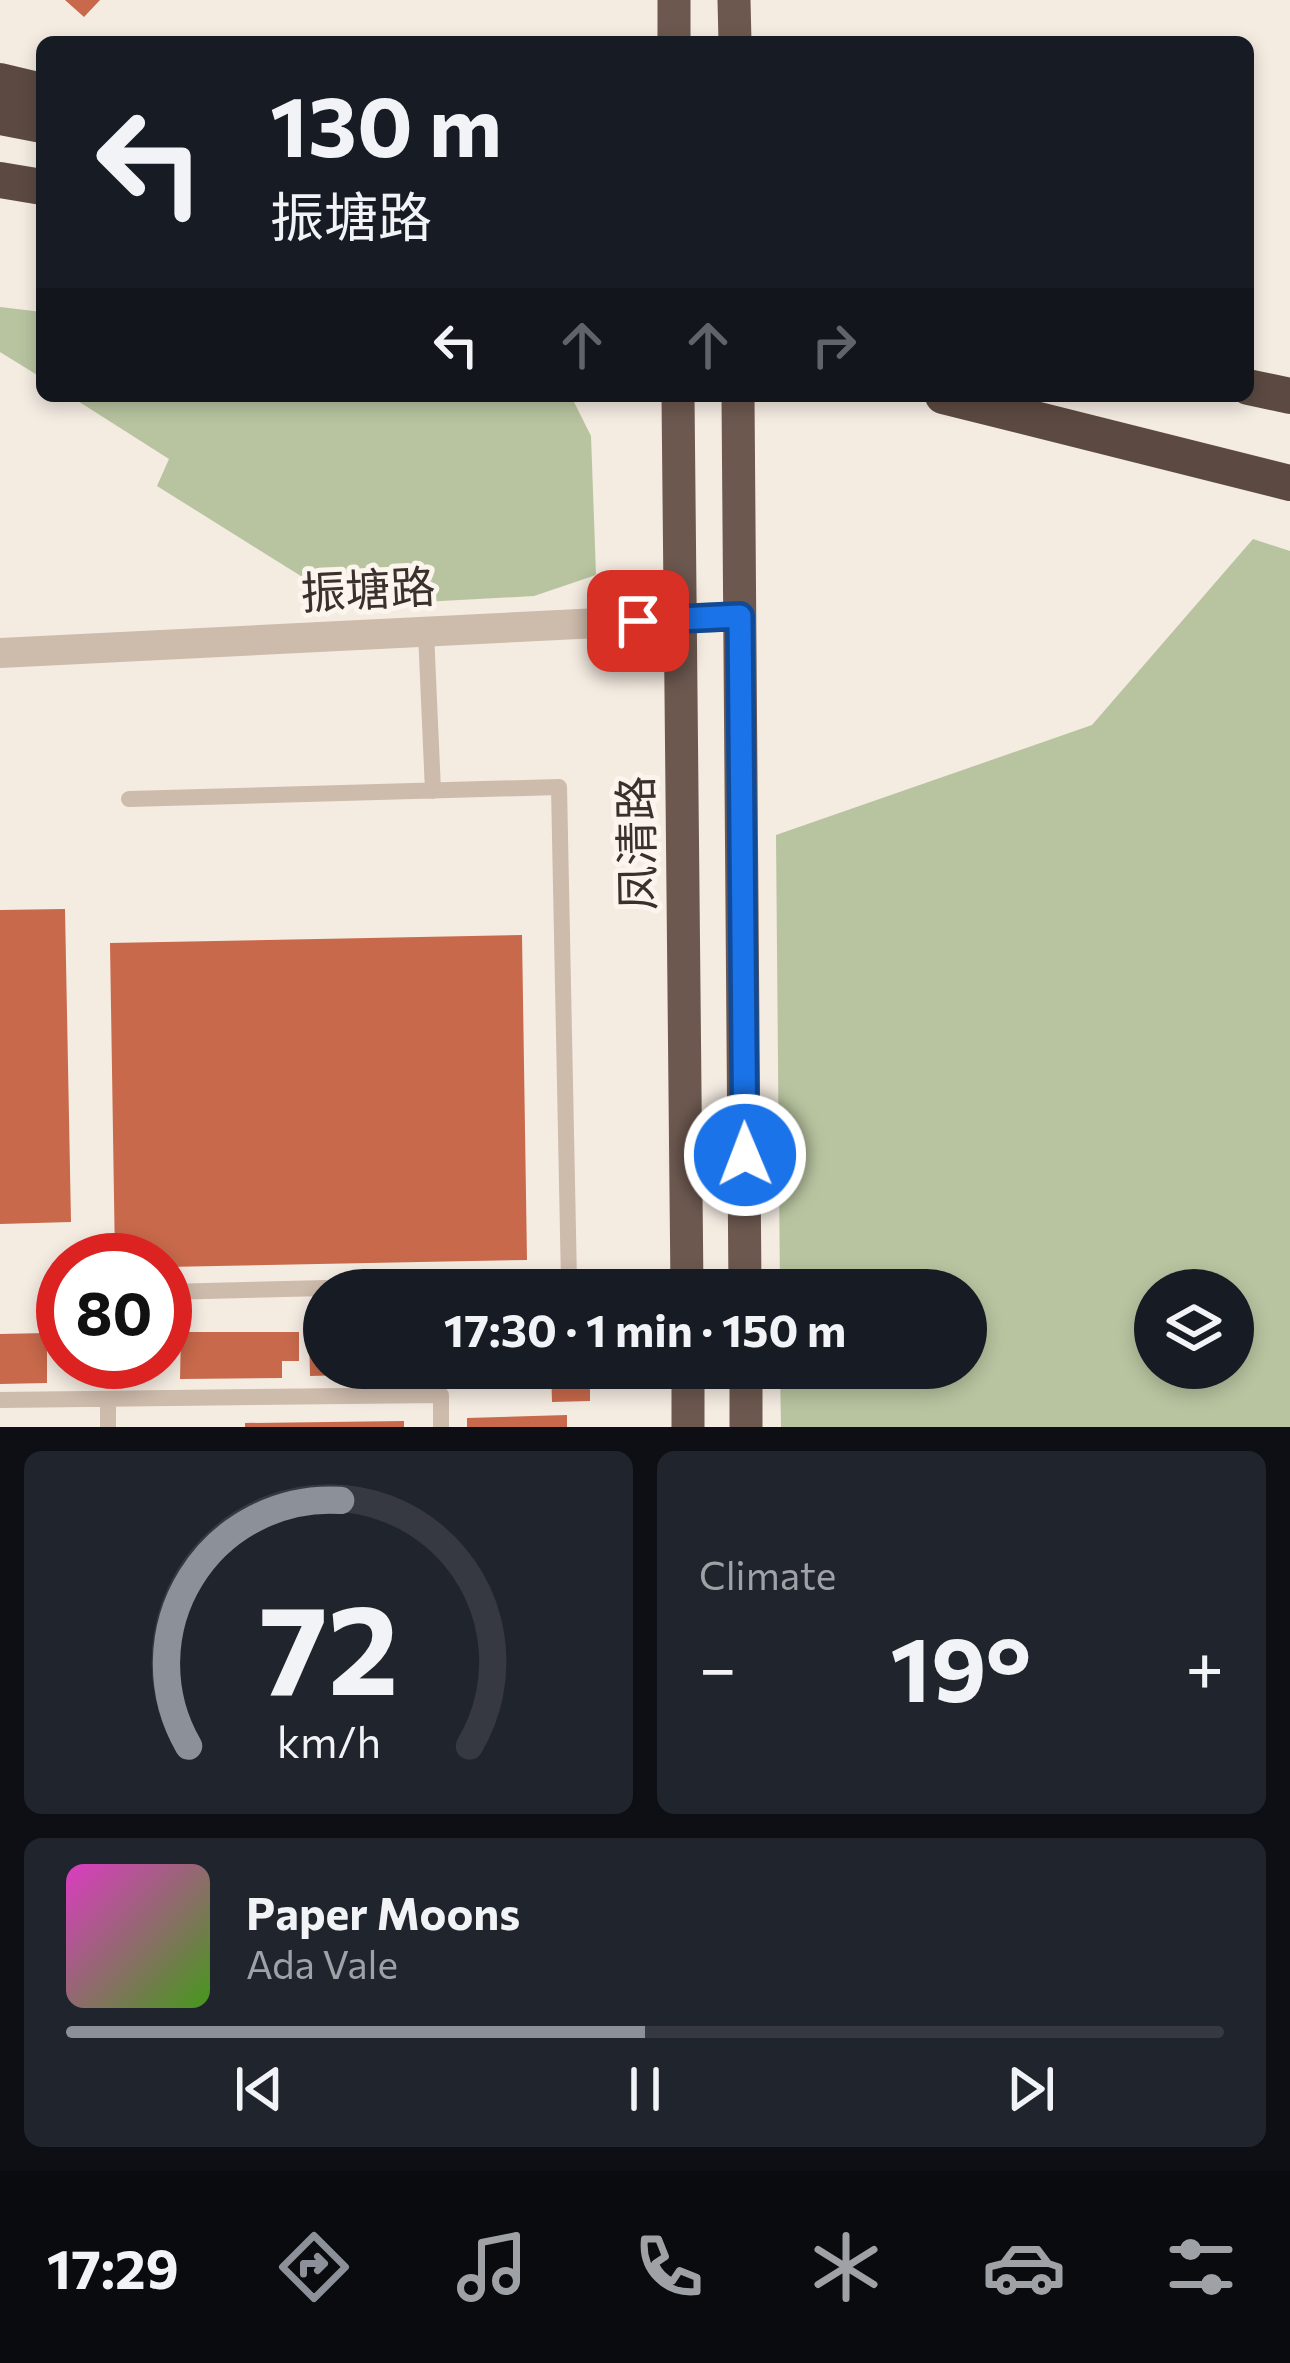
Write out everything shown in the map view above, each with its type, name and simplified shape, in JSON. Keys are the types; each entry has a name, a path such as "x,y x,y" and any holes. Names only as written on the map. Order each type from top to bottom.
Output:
{"highway":[{"path":"674,0 674,36"},
{"path":"734,0 735,36"},
{"path":"0,81 36,90"},
{"path":"0,117 36,124"},
{"path":"0,180 36,186"},
{"path":"1254,388 1290,397"},
{"name":"凤清路","path":"678,402 687,1269"},
{"path":"738,402 746,1269"},
{"path":"967,402 1290,483"},
{"path":"688,1389 688,1427"},
{"path":"746,1389 746,1427"}],"street":[{"name":"振塘路","path":"0,653 740,616"}],"lane":[{"path":"426,632 433,791"},
{"path":"129,799 559,788 569,1282 192,1291"},
{"path":"0,1400 441,1395 441,1427"},
{"path":"108,1399 108,1427"}],"green space":[{"path":"0,307 36,311 36,374 0,352"},
{"path":"79,402 574,402 591,436 596,575 534,596 349,606 157,486 169,459"},
{"path":"1253,539 1290,551 1290,1427 781,1427 780,1389 987,1389 987,1269 780,1269 776,835 1092,725"}],"building":[{"path":"65,0 100,0 84,17"},
{"path":"65,909 71,1222 0,1224 0,910"},
{"path":"522,935 527,1260 192,1266 192,1233 115,1233 110,943"},
{"path":"192,1332 299,1332 299,1361 282,1361 282,1378 192,1379"},
{"path":"36,1333 36,1383 0,1384 0,1334"},
{"path":"552,1389 590,1389 590,1401 552,1402"},
{"path":"567,1415 567,1427 467,1427 467,1418"},
{"path":"404,1421 404,1427 245,1427 245,1423"}],"route":[{"path":"638,621 740,616 745,1155"}]}
